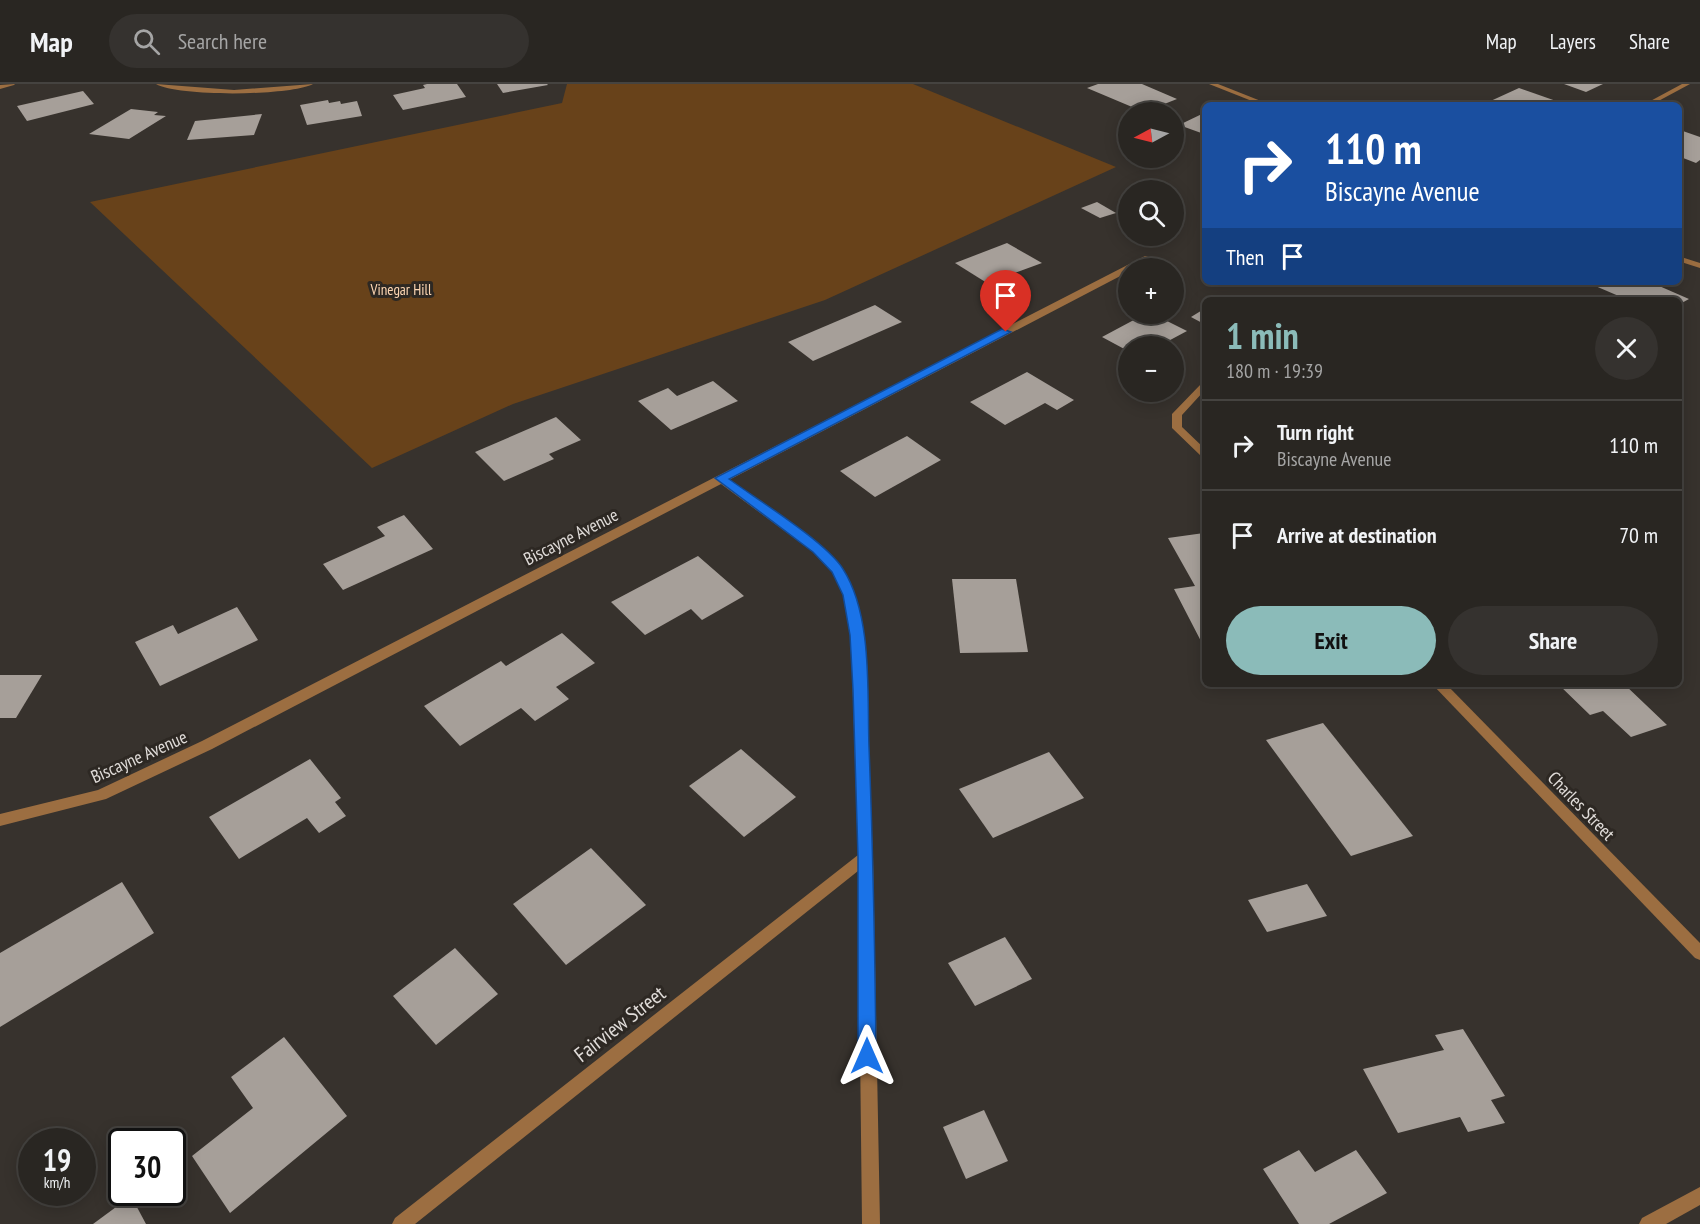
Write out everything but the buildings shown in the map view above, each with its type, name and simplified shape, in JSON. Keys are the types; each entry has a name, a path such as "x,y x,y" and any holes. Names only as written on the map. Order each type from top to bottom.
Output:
{"street":[{"path":"0,87 12,84"},
{"path":"159,84 182,88 235,91 310,84"},
{"path":"1212,84 1260,102"},
{"path":"1652,102 1687,84"},
{"path":"1682,259 1700,266"},
{"name":"Biscayne Avenue","path":"0,820 101,795 197,750 1118,273"},
{"path":"1202,388 1177,414 1177,428 1202,451"},
{"path":"721,478 817,549 838,570 849,595 857,635 866,857 867,1079 871,1224"},
{"name":"Charles Street","path":"1441,687 1700,953"},
{"name":"Fairview Street","path":"401,1224 866,857"},
{"path":"1648,1224 1700,1196"}],"green space":[{"name":"Vinegar Hill","path":"567,84 913,84 1116,167 825,300 513,404 372,468 90,202 562,103"}],"route":[{"path":"867,1056 866,857 860,690 857,635 849,595 838,570 817,549 721,478 1006,332"}]}
